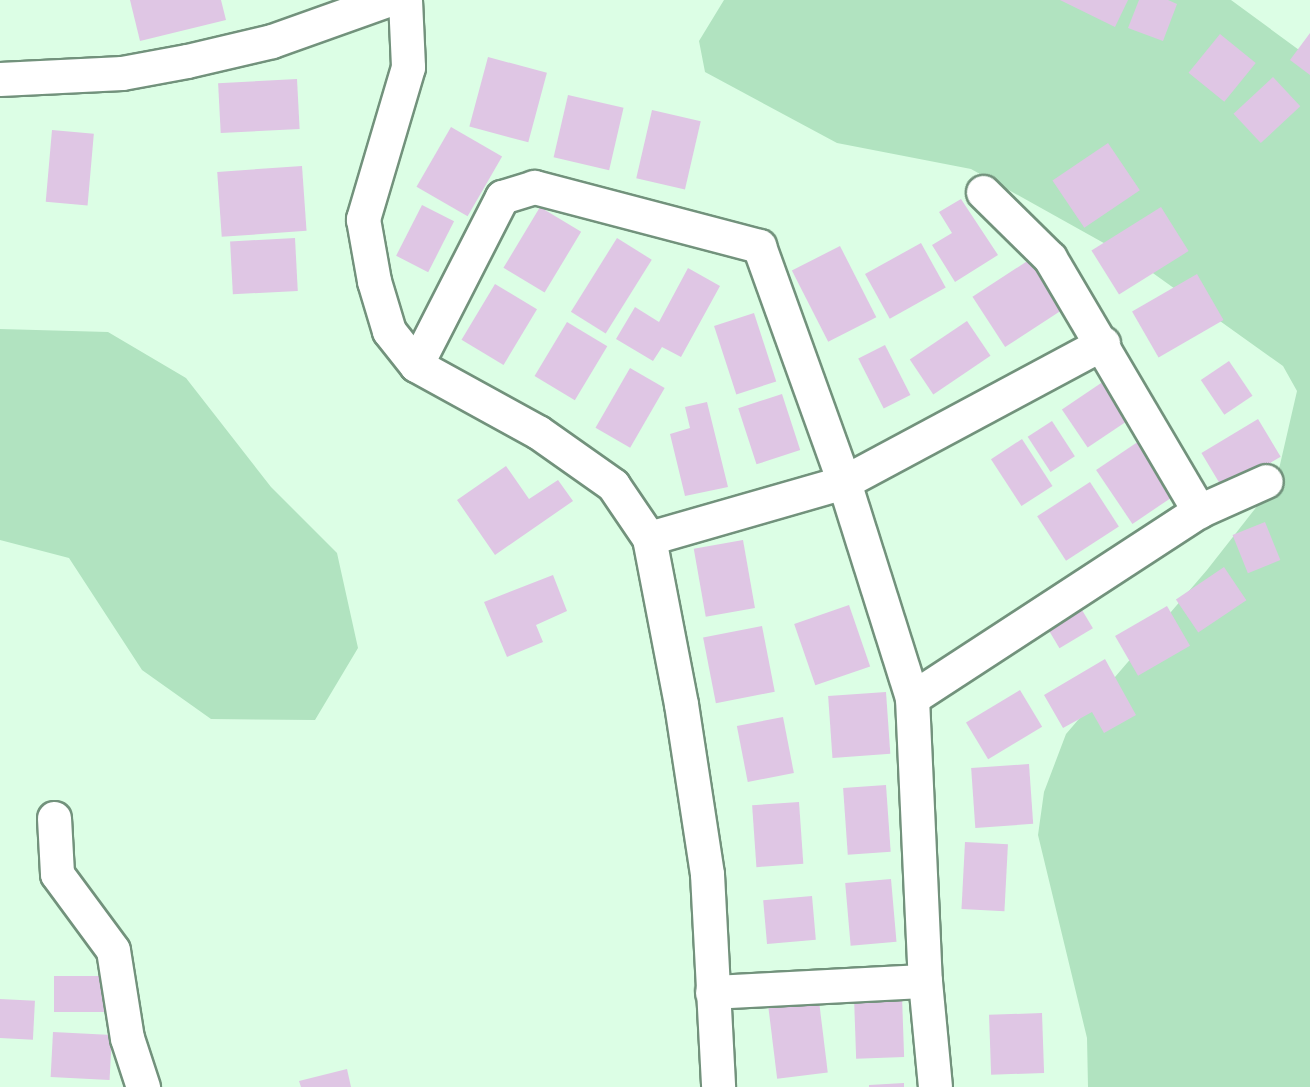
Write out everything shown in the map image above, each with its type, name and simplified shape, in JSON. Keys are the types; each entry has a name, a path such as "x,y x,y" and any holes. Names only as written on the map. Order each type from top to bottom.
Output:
{"street":[{"path":"0,79 122,73 187,61 272,40 387,0"},
{"path":"405,0 408,67 363,219 374,280 389,331 416,365 538,432 613,485 649,538 681,704 707,874 718,1087"},
{"path":"416,365 502,197 534,187 759,246 844,482 912,698 925,981 935,1087"},
{"path":"983,192 1050,258 1103,343 1199,511"},
{"path":"649,538 844,482 1103,343"},
{"path":"912,698 1199,511 1266,481"},
{"path":"54,818 57,874 113,950 127,1038 143,1087"},
{"path":"712,992 925,981"}],"green space":[{"path":"724,0 1231,0 1310,58 1310,1087 1088,1087 1087,1038 1038,835 1044,792 1066,734 1207,570 1276,482 1297,391 1283,366 1136,261 971,169 837,143 705,72 699,41"},
{"path":"0,329 108,332 186,378 271,487 337,553 358,648 315,720 211,719 142,670 69,558 0,540"}],"building":[{"path":"130,0 221,0 226,20 140,41"},
{"path":"1060,0 1128,0 1115,27"},
{"path":"1139,0 1168,0 1177,4 1163,41 1128,28"},
{"path":"1310,33 1310,75 1290,60"},
{"path":"1220,34 1256,63 1224,102 1189,73"},
{"path":"488,57 547,73 528,142 469,127"},
{"path":"1273,77 1300,106 1261,143 1234,114"},
{"path":"297,79 300,129 221,133 218,83"},
{"path":"568,95 624,108 609,170 554,157"},
{"path":"652,110 701,121 685,189 636,178"},
{"path":"451,127 502,156 468,216 416,187"},
{"path":"52,130 94,134 88,205 46,202"},
{"path":"1108,143 1140,190 1084,228 1052,180"},
{"path":"302,166 307,231 222,237 217,172"},
{"path":"961,199 998,255 955,282 932,245 952,233 939,212"},
{"path":"422,205 454,221 428,272 396,256"},
{"path":"540,207 581,232 545,293 503,268"},
{"path":"1161,207 1189,251 1119,295 1091,250"},
{"path":"295,238 298,291 233,294 230,241"},
{"path":"617,238 652,260 606,334 571,312"},
{"path":"921,243 946,288 890,319 865,274"},
{"path":"840,246 876,317 828,342 792,271"},
{"path":"1032,258 1065,308 1005,347 972,297"},
{"path":"688,268 720,286 681,357 662,347 653,361 616,339 635,307 659,322"},
{"path":"1197,274 1224,320 1159,357 1132,312"},
{"path":"495,284 537,309 504,365 462,340"},
{"path":"754,313 776,381 736,394 714,326"},
{"path":"967,321 990,356 933,394 910,360"},
{"path":"567,322 607,346 575,400 535,376"},
{"path":"885,345 910,395 884,409 858,359"},
{"path":"1229,361 1252,396 1224,415 1201,380"},
{"path":"630,368 665,388 630,448 596,428"},
{"path":"1110,377 1136,415 1088,448 1062,409"},
{"path":"782,394 800,450 756,464 738,408"},
{"path":"707,402 728,487 685,496 670,434 690,428 685,407"},
{"path":"1258,419 1281,457 1224,491 1201,453"},
{"path":"1052,421 1075,456 1051,472 1028,437"},
{"path":"1145,437 1181,491 1132,524 1096,470"},
{"path":"1022,439 1052,486 1021,506 991,459"},
{"path":"506,466 529,499 558,480 573,501 495,555 457,500"},
{"path":"1090,482 1119,526 1066,561 1037,516"},
{"path":"1265,522 1280,560 1248,573 1233,535"},
{"path":"743,540 755,608 706,617 694,549"},
{"path":"1224,567 1246,600 1198,633 1176,599"},
{"path":"553,575 567,611 536,625 543,642 507,657 484,602"},
{"path":"849,605 870,666 815,685 794,624"},
{"path":"1079,605 1093,628 1059,648 1046,625"},
{"path":"1167,606 1190,646 1138,676 1115,636"},
{"path":"762,626 775,692 716,703 703,637"},
{"path":"1105,659 1136,715 1104,733 1092,712 1063,728 1044,695"},
{"path":"1020,690 1042,727 988,759 966,722"},
{"path":"886,692 890,754 832,758 828,696"},
{"path":"783,717 794,773 748,782 737,726"},
{"path":"1029,764 1033,824 975,828 971,768"},
{"path":"886,785 891,852 848,855 843,788"},
{"path":"799,802 803,864 756,867 752,805"},
{"path":"965,842 1008,844 1004,911 961,909"},
{"path":"891,879 896,942 851,946 845,883"},
{"path":"812,896 816,940 767,944 763,900"},
{"path":"54,976 111,976 111,1012 54,1012"},
{"path":"902,996 904,1057 856,1059 854,998"},
{"path":"0,999 35,1001 33,1040 0,1038"},
{"path":"819,1001 828,1072 777,1079 768,1007"},
{"path":"1042,1013 1044,1073 991,1075 989,1015"},
{"path":"53,1032 112,1035 110,1080 51,1077"},
{"path":"347,1069 351,1087 301,1087 299,1081"},
{"path":"904,1083 904,1087 869,1087 869,1085"}]}
